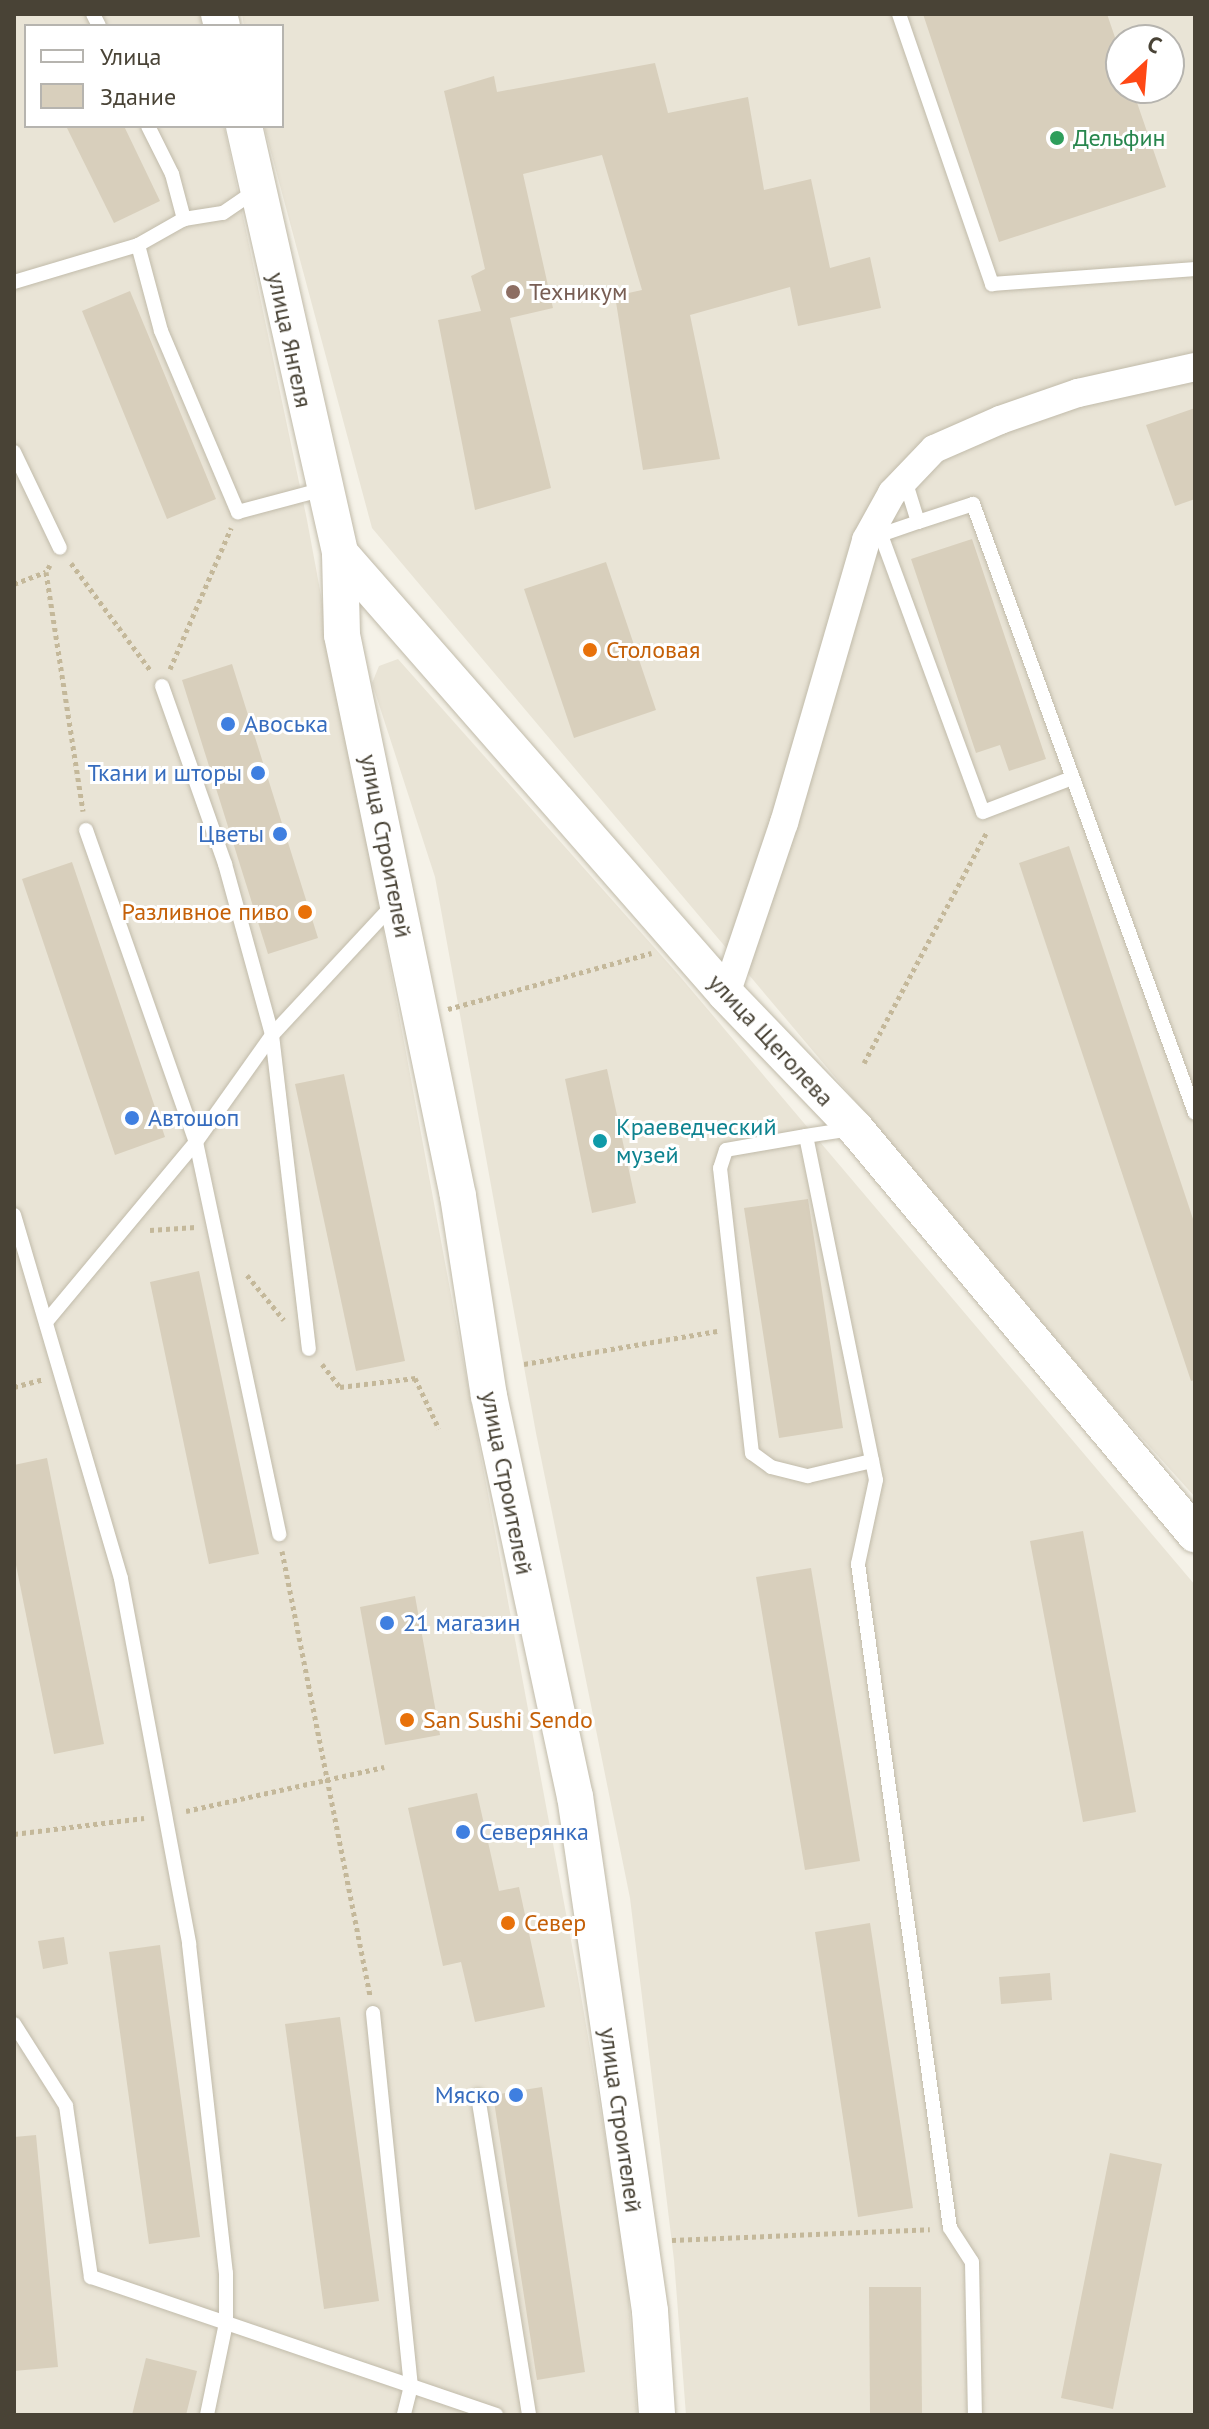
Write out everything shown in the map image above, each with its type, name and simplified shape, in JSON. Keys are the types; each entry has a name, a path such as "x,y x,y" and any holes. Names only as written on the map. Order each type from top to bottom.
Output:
{"street":[{"name":"улица Янгеля","path":"244,128 340,553"},
{"path":"726,994 784,823 866,540 905,480 934,449 1000,420 1078,393 1195,367"},
{"name":"улица Щеголева","path":"340,553 726,994 855,1128 1195,1534"},
{"name":"улица Строителей","path":"340,553 342,635 458,1196 489,1396 575,1796 650,2311 657,2415"}],"lane":[{"path":"899,14 992,284 1195,269"},
{"path":"149,128 172,174 184,219"},
{"path":"14,282 138,245 184,219 223,213 258,189"},
{"path":"138,245 161,331 238,512 324,489"},
{"path":"14,452 60,548"},
{"path":"905,480 918,522"},
{"path":"1072,778 983,812 881,535 973,504 1195,1113"},
{"path":"162,686 225,864 272,1035 309,1349"},
{"path":"86,830 196,1142 279,1534"},
{"path":"46,1322 196,1142 272,1035 397,901"},
{"path":"855,1128 726,1150 720,1168 752,1453 771,1467 808,1476 872,1461"},
{"path":"806,1136 876,1480 858,1564 950,2228 972,2262 975,2415"},
{"path":"14,1215 121,1579 189,1944 226,2273 226,2323 207,2415"},
{"path":"373,2013 411,2386 404,2415"},
{"path":"14,2024 66,2106 91,2277 496,2415"},
{"path":"478,2096 529,2415"}],"path":[{"path":"86,830 46,572 60,548 162,686 238,512"},
{"path":"14,584 46,572"},
{"path":"864,1063 987,832"},
{"path":"420,1016 683,945"},
{"path":"524,1364 738,1328"},
{"path":"14,1387 61,1374"},
{"path":"279,1534 373,2013"},
{"path":"14,1834 165,1816 384,1767"},
{"path":"639,2241 950,2228"}],"shaded area":[{"path":"14,14 201,14 203,24 24,24 24,128 224,128 307,520 578,1978 626,2260 637,2415 14,2415"},
{"path":"242,14 1195,14 1195,1497 1104,1396 372,528 265,128 284,128 284,24 244,24"},
{"path":"398,659 677,973 1195,1585 1195,2415 686,2415 674,2260 630,1898 536,1433 435,877 372,683 379,666"}],"building":[{"name":"Дельфин","path":"923,14 1107,14 1110,24 1105,24 1105,104 1137,104 1166,187 999,242"},
{"path":"655,63 668,113 748,97 764,190 811,179 830,268 870,257 881,308 798,326 790,287 690,315 720,459 643,470 615,296 642,290 602,155 523,174 553,308 510,318 551,488 475,510 438,320 481,311 471,276 485,269 444,91 494,76 497,92"},
{"path":"67,128 125,128 160,201 114,223"},
{"path":"130,291 216,499 167,519 82,311"},
{"path":"1195,408 1195,499 1175,506 1146,425"},
{"path":"972,539 1046,759 1009,771 1000,745 976,753 911,559"},
{"name":"Столовая","path":"606,562 656,710 574,738 524,589"},
{"path":"232,664 318,938 268,954 182,680"},
{"path":"1069,846 1195,1225 1195,1380 1191,1381 1019,863"},
{"path":"72,862 165,1137 115,1155 22,879"},
{"name":"Краеведческий музей","path":"607,1069 636,1203 592,1213 565,1079"},
{"path":"344,1074 405,1361 356,1371 295,1084"},
{"path":"808,1199 843,1428 779,1438 744,1208"},
{"path":"199,1271 259,1554 209,1564 150,1282"},
{"path":"47,1458 104,1744 54,1754 14,1555 14,1465"},
{"path":"1083,1531 1136,1812 1083,1822 1030,1541"},
{"path":"811,1568 860,1861 805,1870 756,1577"},
{"path":"415,1596 440,1735 385,1745 360,1607"},
{"path":"477,1793 499,1891 519,1887 545,2007 475,2022 461,1962 443,1966 408,1808"},
{"path":"870,1923 913,2208 858,2217 815,1932"},
{"path":"64,1937 68,1964 43,1969 38,1941"},
{"path":"160,1945 200,2237 149,2244 109,1952"},
{"path":"1050,1973 1052,2000 1001,2004 999,1977"},
{"path":"340,2017 379,2301 324,2309 285,2024"},
{"path":"542,2087 585,2372 537,2380 493,2095"},
{"path":"36,2135 58,2367 14,2371 14,2137"},
{"path":"1110,2153 1162,2164 1113,2409 1061,2398"},
{"path":"869,2287 921,2287 922,2415 870,2415"},
{"path":"146,2358 197,2371 186,2415 132,2415"}],"place":[{"name":"Дельфин","path":"1057,138"},
{"name":"Техникум","path":"513,292"},
{"name":"Столовая","path":"590,650"},
{"name":"Авоська","path":"228,724"},
{"name":"Ткани и шторы","path":"258,773"},
{"name":"Цветы","path":"280,834"},
{"name":"Разливное пиво","path":"305,912"},
{"name":"Автошоп","path":"132,1118"},
{"name":"Краеведческий музей","path":"600,1141"},
{"name":"21 магазин","path":"387,1623"},
{"name":"San Sushi Sendo","path":"407,1720"},
{"name":"Северянка","path":"463,1832"},
{"name":"Север","path":"508,1923"},
{"name":"Мяско","path":"516,2095"}]}
